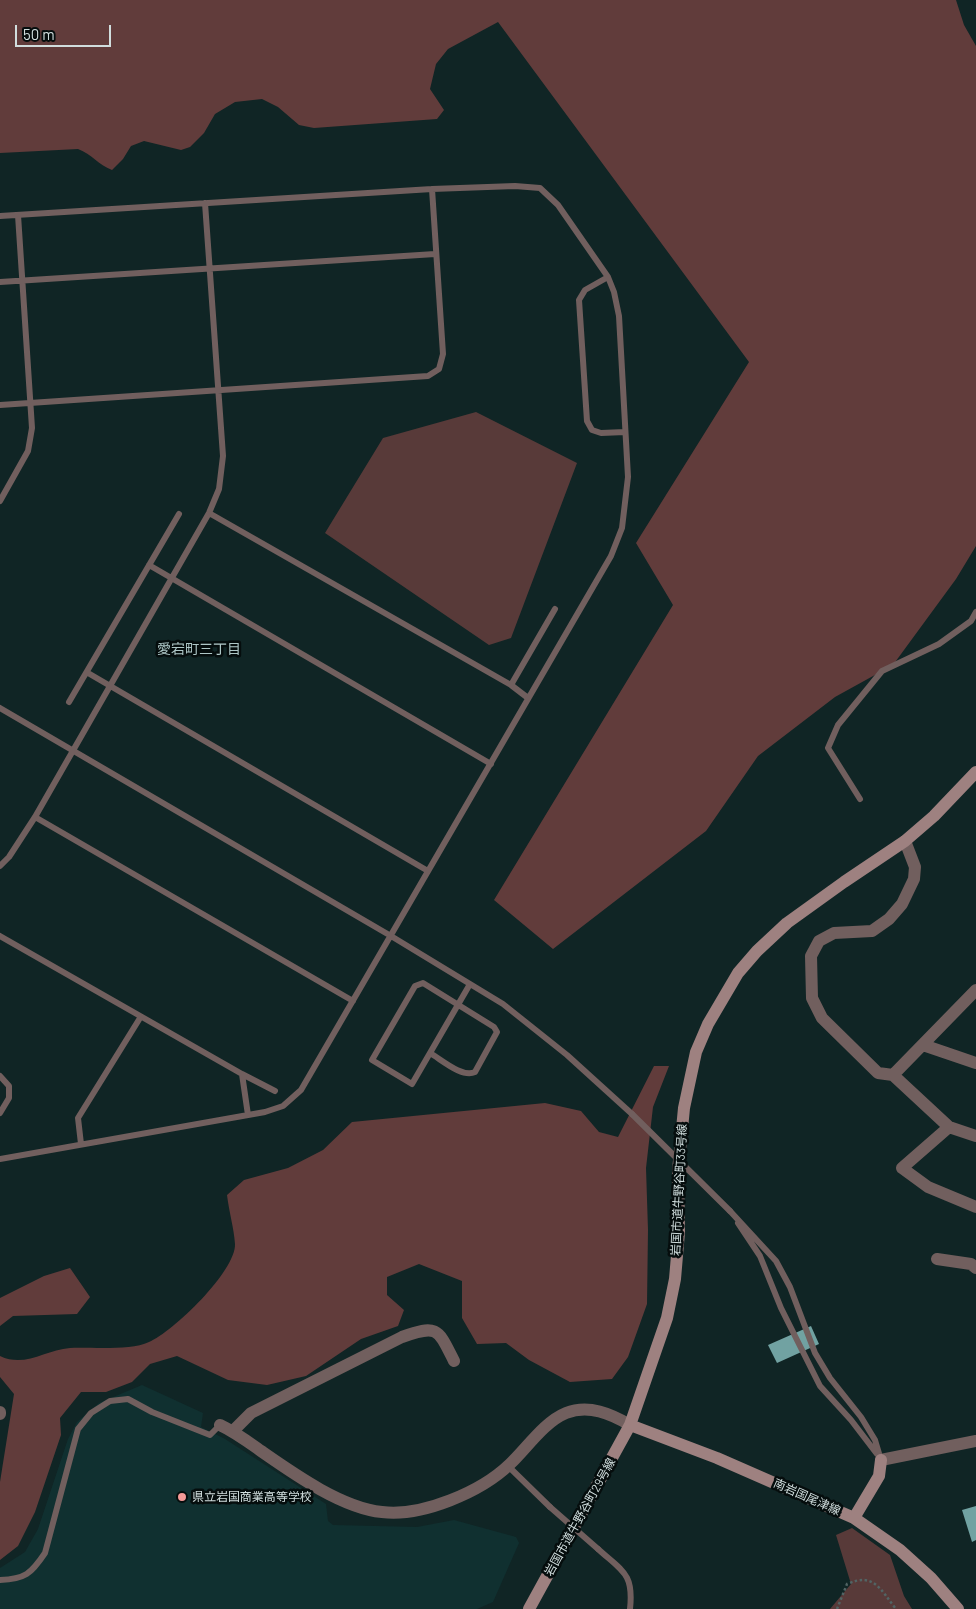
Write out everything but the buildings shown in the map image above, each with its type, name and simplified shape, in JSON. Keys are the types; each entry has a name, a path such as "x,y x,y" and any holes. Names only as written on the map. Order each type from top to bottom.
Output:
{"street":[{"name":"岩国市道牛野谷町33号線","path":"630,1426 667,1318 674,1279 679,1232 678,1171 684,1108 696,1052 708,1024 738,973 756,951 787,923 906,841 934,816 976,772"},
{"path":"906,841 915,866 915,873 902,904 889,919 872,931 834,933 819,941 811,956 812,998 822,1018 878,1073 893,1075 949,1127 976,1136"},
{"path":"893,1075 975,994"},
{"path":"923,1046 976,1063"},
{"path":"949,1127 902,1168 928,1187 976,1207"},
{"path":"938,1259 971,1264 976,1268"},
{"path":"233,1431 251,1413 402,1337 422,1330 432,1330 442,1335 454,1360"},
{"path":"220,1425 233,1431 331,1495 361,1508 383,1513 410,1512 438,1506 468,1492 508,1466 550,1424 566,1414 587,1409 611,1414 630,1426"},
{"name":"南岩国尾津線","path":"630,1426 717,1458 854,1518 900,1550 931,1578 958,1609"},
{"name":"岩国市道牛野谷町29号線","path":"529,1609 630,1426"},
{"path":"854,1518 879,1476 881,1460 976,1441"}],"lane":[{"path":"0,216 432,189 515,186 540,188 558,204 608,277 614,292 619,316 628,476 622,528 611,556 301,1090 283,1106 248,1115 0,1159"},
{"path":"0,405 428,376 439,369 442,354 432,189"},
{"path":"0,866 9,857 35,817 209,512 219,489 224,456 205,203"},
{"path":"0,501 28,451 32,428 32,403 18,215"},
{"path":"0,282 435,254"},
{"path":"608,277 585,290 579,300 587,421 592,430 601,433 626,432"},
{"path":"209,512 510,685 528,698"},
{"path":"69,702 88,673 148,565 179,514"},
{"path":"148,565 172,577 491,764"},
{"path":"510,685 555,609"},
{"path":"860,799 828,748 838,725 882,671 939,644 971,621 976,612"},
{"path":"88,673 428,871"},
{"path":"0,708 74,749 503,1004 567,1055 632,1114 730,1211 776,1261 790,1287 815,1353 830,1378 861,1417 875,1440 881,1460"},
{"path":"35,817 354,1001"},
{"path":"0,936 140,1018 275,1091"},
{"path":"430,1053 464,1073 475,1072 497,1032 494,1026 458,1005 423,983 414,986 372,1060 412,1084 430,1053 458,1005 470,984"},
{"path":"81,1144 78,1118 140,1018"},
{"path":"242,1074 248,1115"},
{"path":"0,1076 9,1086 9,1098 0,1113"},
{"path":"730,1211 760,1256 781,1308 820,1386 851,1420 881,1460"},
{"path":"0,1580 19,1579 33,1570 45,1553 78,1429 91,1413 110,1401 128,1399 152,1412 210,1435 220,1425"},
{"path":"508,1466 550,1508 625,1574 631,1582 630,1609"}],"path":[{"path":"837,1609 847,1584 860,1578 875,1582 896,1609"}],"shaded area":[{"path":"0,0 956,0 964,25 976,46 976,546 956,579 893,665 835,697 758,756 706,831 553,949 494,900 673,605 636,543 749,362 498,22 448,49 436,64 430,89 444,110 437,119 314,128 299,125 278,107 262,99 235,102 215,114 204,133 190,147 181,150 144,141 131,146 123,159 112,170 78,149 0,153"},
{"path":"476,412 577,463 511,638 489,645 325,533 383,438"},
{"path":"654,1066 669,1066 653,1107 646,1168 648,1230 647,1304 628,1357 612,1379 570,1382 529,1360 506,1343 477,1344 462,1318 462,1281 419,1264 387,1277 387,1295 404,1310 398,1326 361,1339 306,1376 267,1385 228,1380 177,1356 150,1364 132,1382 106,1392 81,1392 60,1418 61,1435 35,1512 18,1546 0,1560 0,1482 14,1394 0,1377 0,1356 18,1360 61,1349 132,1347 149,1342 160,1336 187,1314 215,1284 233,1256 235,1244 227,1195 244,1180 288,1168 323,1150 352,1122 545,1103 581,1111 599,1132 618,1137"},
{"path":"70,1268 90,1297 77,1314 13,1316 0,1326 0,1298 44,1276"},
{"name":"県立岩国商業高等学校","path":"142,1385 203,1413 201,1427 225,1439 326,1504 328,1521 333,1525 417,1527 454,1520 516,1537 519,1543 493,1602 477,1609 0,1609 0,1568 25,1552 38,1529 68,1439 77,1422 99,1403"},
{"path":"852,1528 890,1555 904,1596 912,1609 830,1609 851,1584 836,1535"}],"place":[{"name":"県立岩国商業高等学校","path":"182,1497"}],"district":[{"name":"愛宕町三丁目","path":"199,649"}]}
